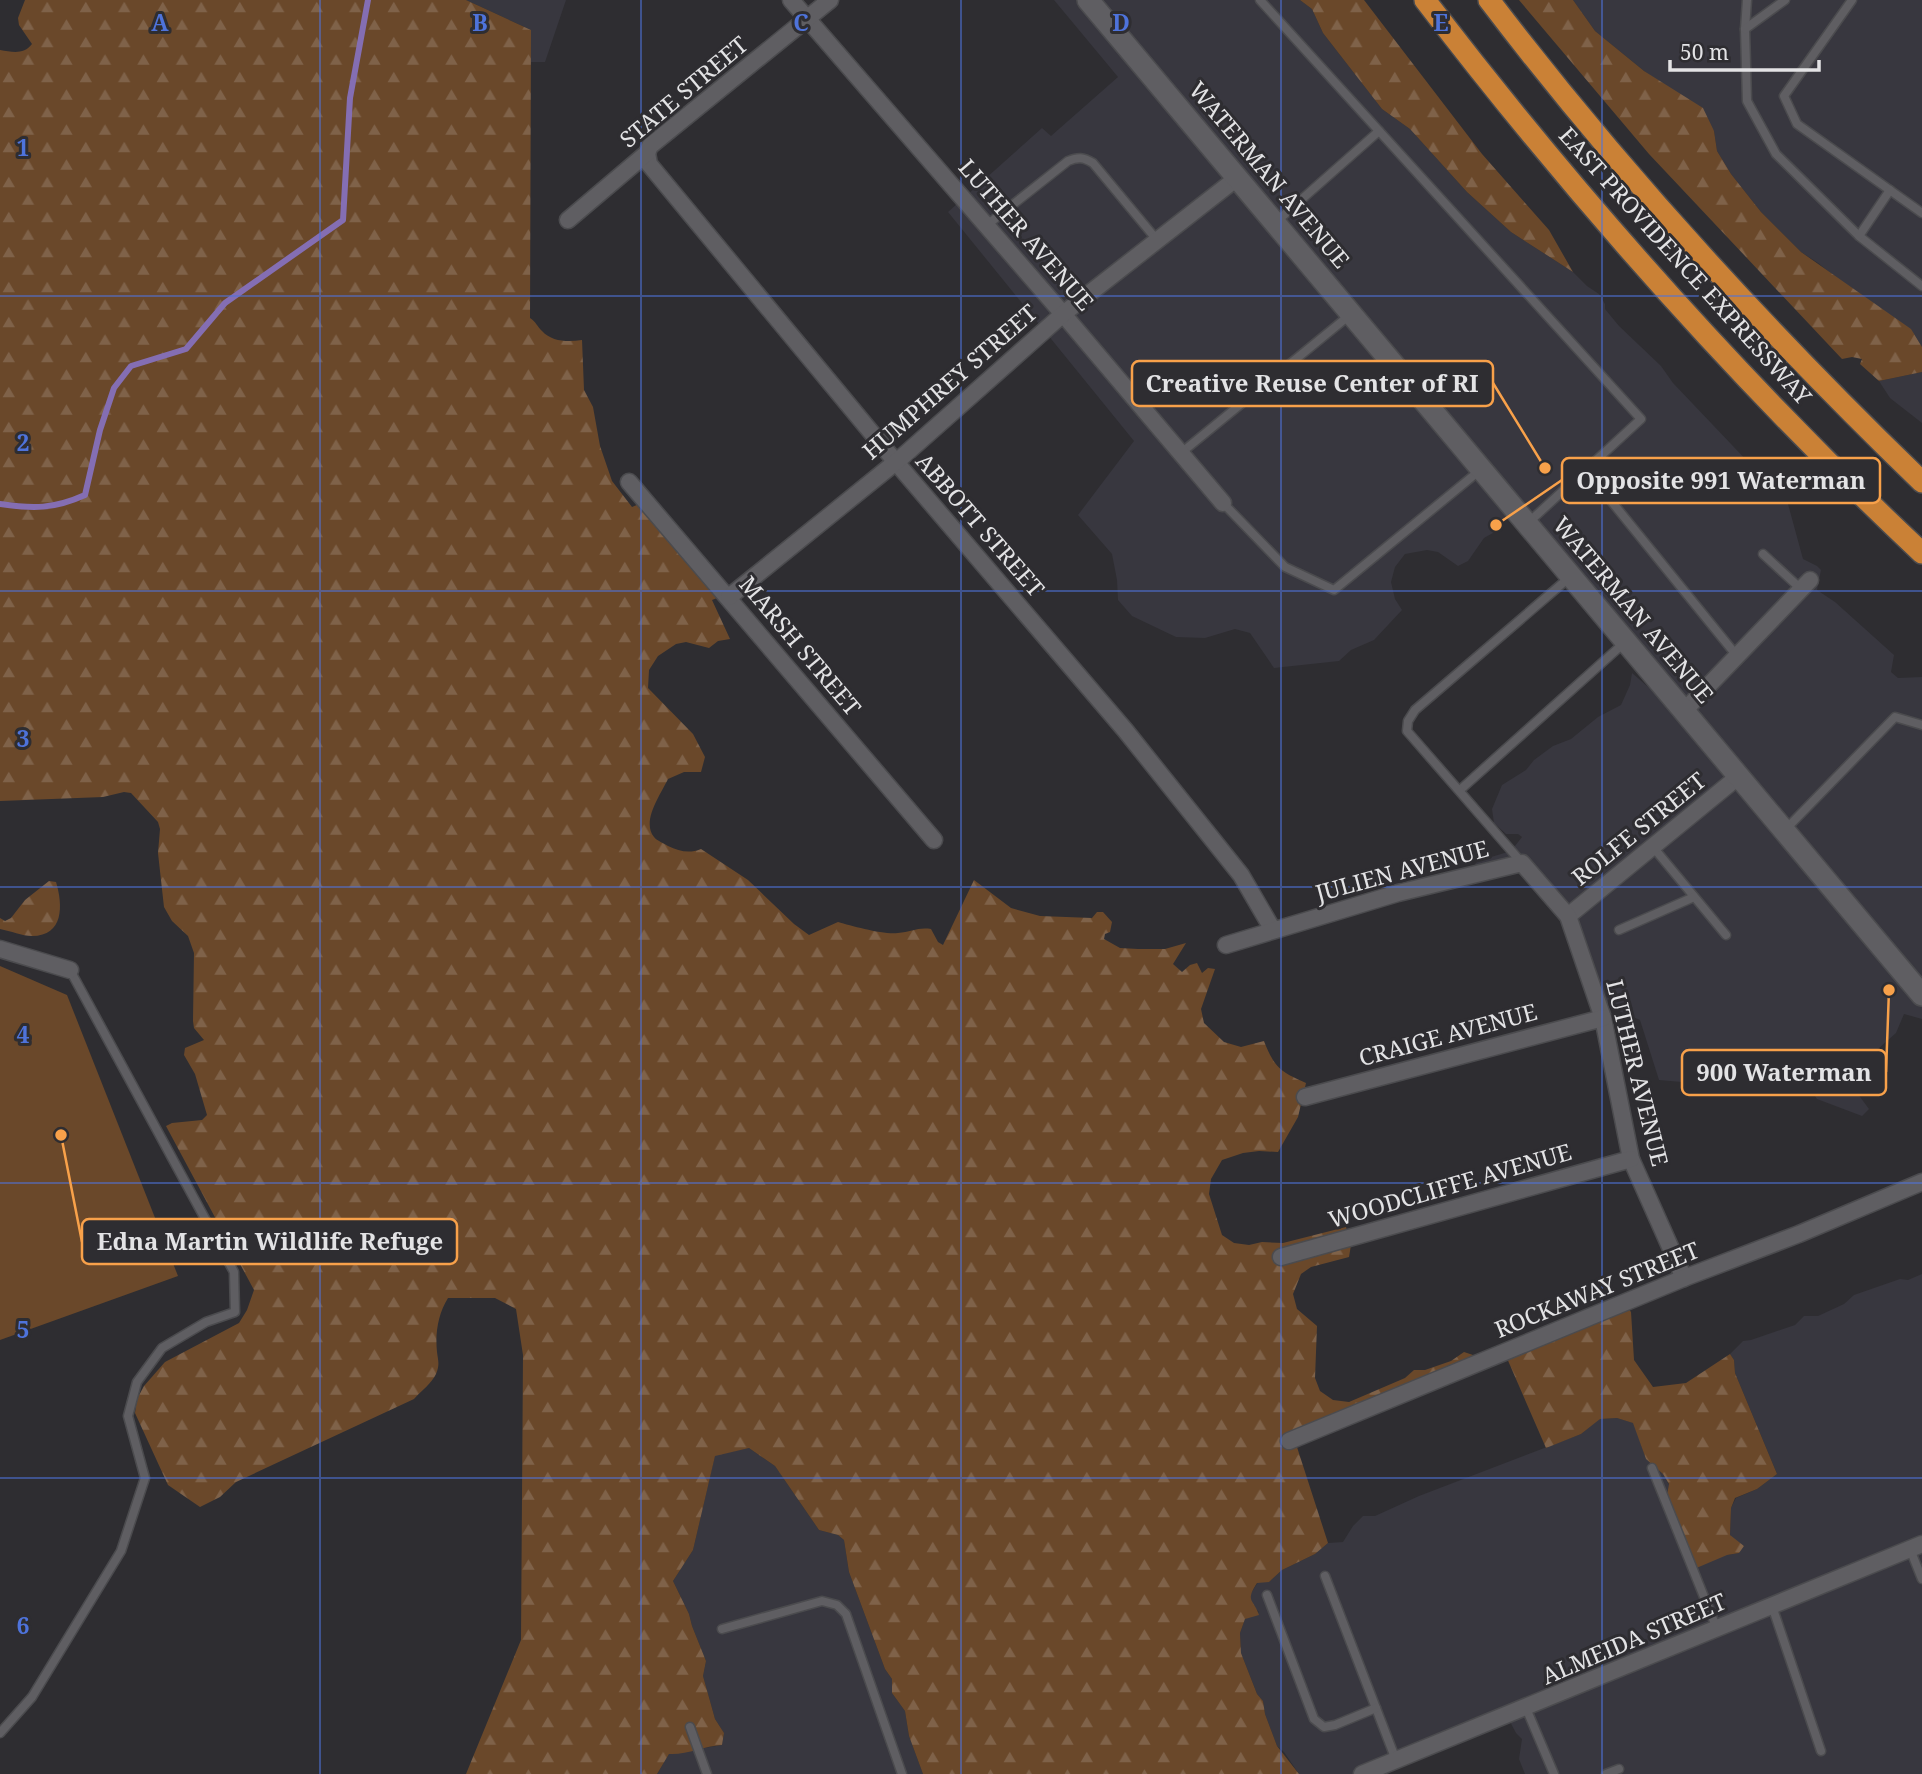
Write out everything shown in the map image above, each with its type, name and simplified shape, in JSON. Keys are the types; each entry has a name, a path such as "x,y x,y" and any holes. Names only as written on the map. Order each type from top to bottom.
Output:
{"highway":[{"name":"EAST PROVIDENCE EXPRESSWAY","path":"1425,0 1542,148 1679,305 1779,412 1922,553"},
{"name":"EAST PROVIDENCE EXPRESSWAY","path":"1489,0 1585,120 1680,230 1805,366 1922,482"}],"main road":[{"name":"WATERMAN AVENUE","path":"1088,0 1922,995"}],"street":[{"name":"LUTHER AVENUE","path":"791,0 1223,503"},
{"name":"STATE STREET","path":"568,220 647,153 650,146 830,0"},
{"name":"ABBOTT STREET","path":"647,153 649,164 895,461 1125,730 1241,875 1273,930"},
{"name":"HUMPHREY STREET","path":"729,597 895,461 1063,314 1237,178"},
{"name":"MARSH STREET","path":"629,482 934,840"},
{"path":"1684,711 1806,584"},
{"name":"ROLFE STREET","path":"1568,916 1739,776"},
{"name":"JULIEN AVENUE","path":"1226,945 1398,894 1522,863 1568,916"},
{"name":"LUTHER AVENUE","path":"1568,916 1603,1018 1631,1159 1684,1278"},
{"path":"0,948 70,970"},
{"name":"CRAIGE AVENUE","path":"1306,1097 1603,1018"},
{"name":"WOODCLIFFE AVENUE","path":"1281,1257 1631,1159"},
{"name":"ROCKAWAY STREET","path":"1289,1441 1922,1182"},
{"name":"ALMEIDA STREET","path":"1362,1774 1916,1546"}],"lane":[{"path":"1260,0 1641,419 1527,524"},
{"path":"1747,0 1745,29 1748,101 1776,154 1859,236 1922,286"},
{"path":"1745,29 1785,0"},
{"path":"1852,0 1784,96 1797,124 1922,213"},
{"path":"1275,223 1379,131"},
{"path":"987,225 1068,161 1077,157 1093,163 1157,240"},
{"path":"1859,236 1890,190"},
{"path":"1181,453 1351,314"},
{"path":"1223,503 1285,567 1334,590 1481,469"},
{"path":"1586,470 1737,656"},
{"path":"1763,554 1806,584"},
{"path":"1522,863 1407,731 1408,721 1415,710 1571,576"},
{"path":"1460,790 1626,642"},
{"path":"1784,831 1895,717 1922,725"},
{"path":"1653,847 1726,935"},
{"path":"1619,930 1695,897"},
{"path":"0,1733 32,1697 121,1551 145,1478 128,1416 137,1382 162,1348 206,1322 235,1312 234,1272 70,970"},
{"path":"1652,1468 1717,1629"},
{"path":"1916,1546 1922,1579"},
{"path":"1325,1576 1396,1760"},
{"path":"1267,1595 1314,1719 1324,1727 1376,1708"},
{"path":"722,1629 822,1601 837,1605 846,1615 902,1774"},
{"path":"1772,1606 1821,1751"},
{"path":"1526,1708 1553,1774"},
{"path":"690,1727 707,1774"},
{"path":"1606,1774 1619,1769"}],"shaded area":[{"path":"466,0 566,0 545,62 531,62 531,30"},
{"path":"1054,0 1300,0 1312,9 1323,33 1382,109 1410,129 1467,192 1511,232 1573,272 1599,294 1605,309 1619,326 1661,366 1673,383 1751,465 1768,475 1770,485 1788,504 1803,559 1821,570 1817,590 1835,602 1894,655 1891,672 1898,678 1922,677 1922,1019 1904,1014 1896,1033 1853,1071 1852,1086 1869,1109 1862,1116 1817,1099 1811,1090 1789,1081 1776,1083 1762,1093 1718,1078 1693,1083 1659,1080 1640,1020 1596,1001 1568,916 1523,866 1479,874 1475,864 1478,861 1511,851 1522,837 1518,834 1506,834 1494,823 1492,809 1502,785 1526,770 1534,760 1553,746 1571,739 1598,717 1621,705 1632,673 1661,698 1511,502 1500,529 1484,538 1468,561 1458,566 1438,552 1427,550 1405,554 1395,567 1391,582 1395,599 1402,610 1374,640 1351,650 1339,661 1274,668 1250,633 1235,629 1205,638 1176,637 1132,616 1118,600 1112,554 1078,515 1134,441 948,212 1042,128 1051,136 1118,77"},
{"path":"1573,0 1922,0 1922,347 1801,252 1761,212 1731,174 1717,151 1714,131 1672,91 1595,31"},
{"path":"1922,372 1922,423 1890,398 1879,381"},
{"path":"1922,1274 1922,1774 1525,1774 1519,1759 1522,1739 1508,1718 1367,1774 1299,1774 1277,1746 1263,1701 1257,1694 1241,1653 1240,1633 1245,1619 1259,1612 1250,1603 1250,1595 1258,1582 1269,1582 1282,1570 1315,1554 1328,1543 1343,1542 1363,1516 1375,1516 1419,1496 1581,1434 1599,1419 1617,1418 1634,1423 1646,1459 1663,1474 1669,1485 1665,1506 1727,1555 1739,1553 1730,1535 1731,1508 1736,1498 1757,1489 1777,1474 1735,1373 1734,1360 1730,1354 1743,1341 1795,1325 1804,1316 1818,1316 1844,1304 1854,1295"},
{"path":"749,1448 775,1466 819,1530 838,1535 844,1540 849,1572 885,1669 892,1679 892,1693 905,1711 909,1736 923,1774 657,1774 669,1754 722,1745 724,1733 715,1719 703,1676 706,1661 689,1614 673,1581 693,1550 715,1455"}],"green space":[{"path":"25,0 466,0 531,30 530,318 550,337 566,341 582,340 584,390 593,407 600,446 612,481 632,507 644,502 722,596 712,600 730,639 718,641 709,648 686,642 676,644 658,656 649,670 648,688 693,734 705,757 701,772 684,772 668,779 651,816 651,831 654,837 680,850 701,849 748,880 809,935 838,922 892,933 931,929 938,942 943,945 974,880 1011,908 1040,916 1092,918 1097,912 1103,912 1112,922 1110,932 1105,934 1104,939 1120,948 1165,949 1186,943 1173,964 1182,972 1197,963 1202,973 1208,968 1215,969 1201,1009 1204,1023 1224,1042 1241,1047 1264,1041 1279,1068 1306,1083 1298,1117 1278,1152 1243,1153 1222,1160 1211,1179 1209,1194 1222,1235 1234,1243 1249,1245 1262,1242 1283,1243 1346,1227 1351,1245 1349,1257 1311,1267 1301,1274 1293,1294 1297,1309 1317,1326 1315,1378 1320,1391 1333,1400 1349,1402 1405,1378 1414,1370 1425,1370 1451,1361 1464,1352 1479,1361 1295,1441 1328,1543 1315,1554 1282,1570 1269,1582 1257,1583 1251,1600 1259,1615 1245,1619 1240,1633 1241,1653 1257,1694 1263,1701 1277,1746 1299,1774 923,1774 909,1736 905,1711 892,1693 892,1679 885,1669 849,1572 844,1540 838,1535 819,1530 775,1466 749,1448 715,1456 693,1550 673,1581 689,1614 706,1661 703,1676 715,1719 724,1733 722,1745 669,1754 657,1774 466,1774 521,1640 523,1355 516,1309 495,1298 448,1298 437,1331 437,1371 432,1381 414,1399 236,1482 220,1497 200,1507 168,1485 135,1413 137,1399 144,1386 165,1362 239,1323 254,1290 166,1126 202,1120 207,1115 195,1074 184,1055 185,1048 204,1040 194,1028 193,1021 194,953 188,936 172,921 164,907 158,853 158,822 131,793 124,792 103,797 0,801 0,50 22,51 32,44 19,25 18,18"},
{"path":"1300,0 1364,0 1482,154 1549,230 1573,272 1511,232 1467,192 1410,129 1382,109 1323,33 1312,9"},
{"path":"1519,0 1573,0 1595,31 1644,71 1703,108 1714,131 1717,151 1731,174 1761,212 1801,252 1911,329 1922,347 1922,372 1879,381 1860,364 1862,359 1842,359 1649,154"},
{"path":"49,881 56,882 60,900 59,918 50,931 32,936 0,929 0,918 5,921 11,918 25,900"},
{"path":"0,966 67,995 178,1276 0,1340"},
{"path":"1627,1307 1631,1312 1634,1360 1653,1387 1686,1383 1730,1354 1734,1360 1735,1373 1777,1474 1757,1489 1735,1498 1731,1508 1730,1535 1744,1546 1739,1553 1727,1555 1694,1569 1668,1518 1665,1506 1669,1484 1663,1474 1646,1459 1633,1423 1617,1418 1600,1419 1581,1434 1546,1448 1506,1356"}],"waterway":[{"path":"0,504 43,507 85,495 100,430 114,388 131,366 186,349 225,303 343,220 350,98 368,0"}],"place":[{"name":"Creative Reuse Center of RI","path":"1545,468"},
{"name":"Opposite 991 Waterman","path":"1496,525"},
{"name":"900 Waterman","path":"1889,990"},
{"name":"Edna Martin Wildlife Refuge","path":"61,1135"}]}
